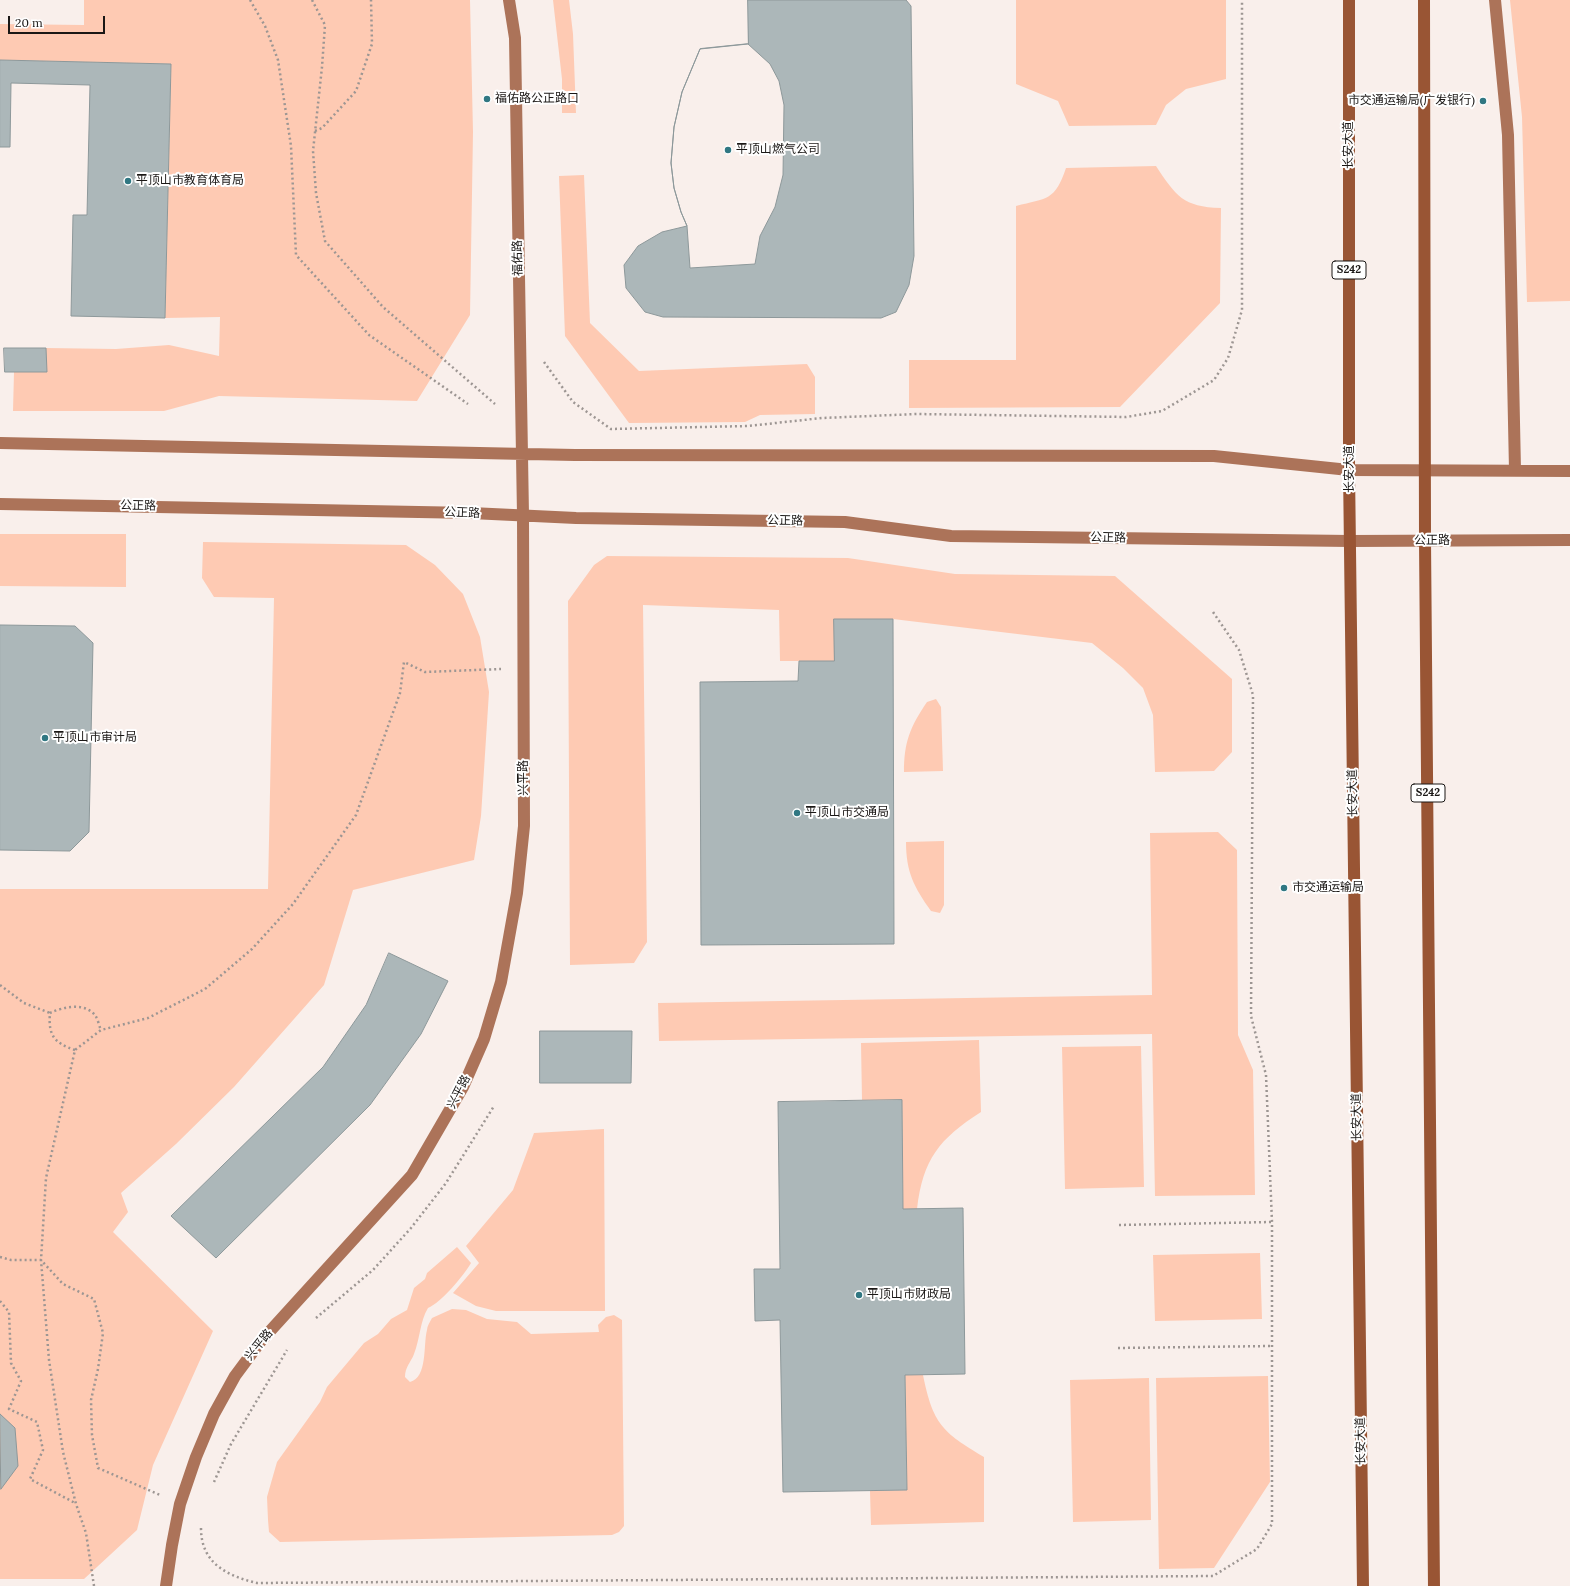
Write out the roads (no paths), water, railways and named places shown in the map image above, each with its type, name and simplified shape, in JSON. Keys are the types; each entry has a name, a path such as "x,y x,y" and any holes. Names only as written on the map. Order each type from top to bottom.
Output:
{"main road":[{"name":"福佑路","path":"509,0 515,38 523,516"},
{"name":"长安大道","path":"1349,0 1349,470 1363,1586"},
{"name":"S242","path":"1424,0 1425,541 1434,1586"},
{"path":"1495,0 1508,135 1515,470"},
{"path":"0,443 575,455 1214,456 1349,470 1570,471"},
{"name":"公正路","path":"0,504 471,513 576,518 845,522 951,536 1350,541 1570,540"},
{"name":"兴平路","path":"166,1586 180,1504 196,1457 214,1414 235,1376 282,1318 412,1175 463,1088 484,1039 501,982 517,893 523,833 523,516"}],"place":[{"name":"福佑路公正路口","path":"487,99"},
{"name":"市交通运输局(广发银行)","path":"1483,101"},
{"name":"平顶山燃气公司","path":"728,150"},
{"name":"平顶山市教育体育局","path":"128,181"},
{"name":"平顶山市审计局","path":"45,738"},
{"name":"平顶山市交通局","path":"797,813"},
{"name":"市交通运输局","path":"1284,888"},
{"name":"平顶山市财政局","path":"859,1295"}]}
